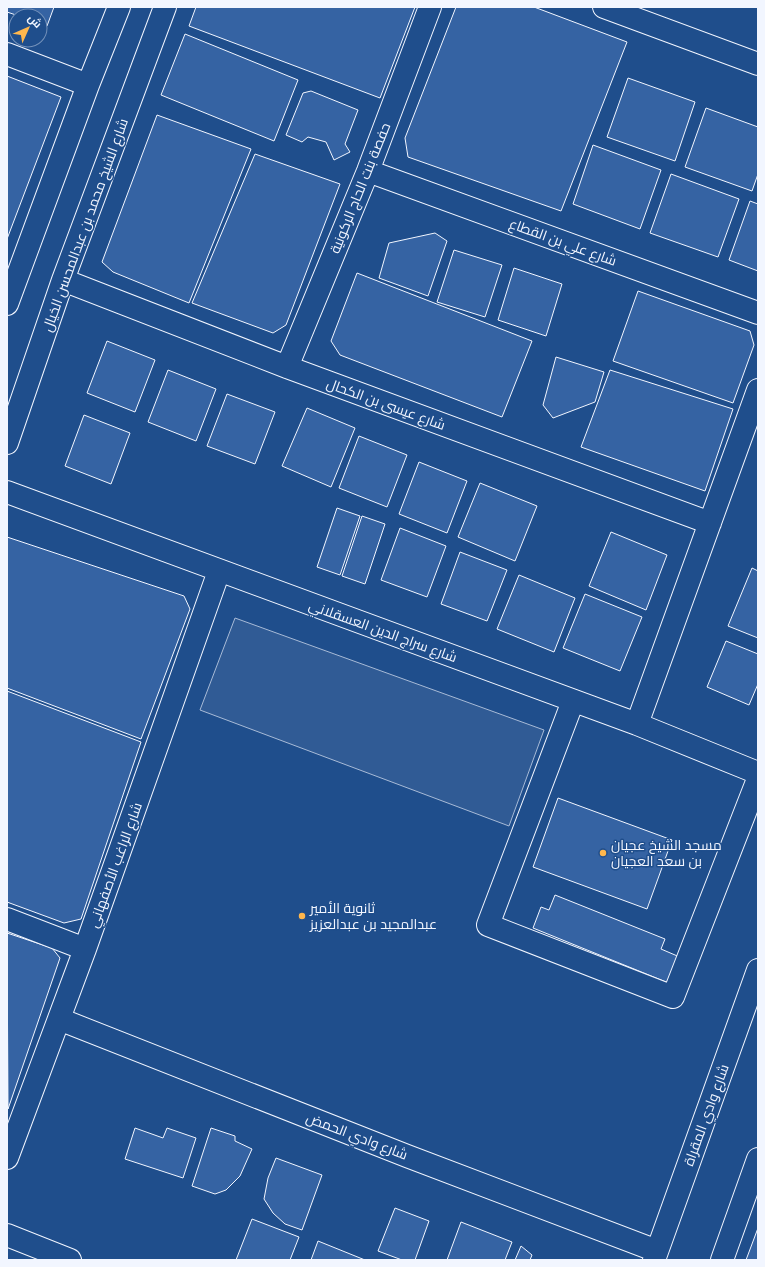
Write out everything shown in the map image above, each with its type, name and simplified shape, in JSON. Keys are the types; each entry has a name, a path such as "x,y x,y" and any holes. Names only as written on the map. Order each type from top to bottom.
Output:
{"street":[{"path":"7,304 88,85 119,7"},
{"name":"شارع الشيخ محمد بن عبدالمحسن الخيال","path":"7,444 63,280 165,7"},
{"name":"حفصة بنت الحاج الركونية","path":"287,367 368,171 430,7"},
{"path":"604,7 758,64"},
{"path":"637,7 657,26"},
{"path":"7,54 88,85"},
{"name":"شارع علي بن القطاع","path":"368,171 758,314"},
{"name":"شارع عيسى بن الكحال","path":"63,280 287,367 710,523"},
{"path":"637,724 758,390"},
{"name":"شارع سراج الدين العسقلاني","path":"7,492 637,724 758,773"},
{"name":"شارع الراغب الأصفهاني","path":"7,1158 85,950 220,570"},
{"path":"573,701 488,925 674,997 758,779"},
{"path":"7,919 85,950"},
{"name":"شارع وادي المقراة","path":"656,1255 758,970"},
{"name":"شارع وادي الحمض","path":"59,1019 656,1255"},
{"path":"722,1260 758,1159"},
{"path":"7,1235 70,1260"}],"shaded area":[{"path":"235,618 544,730 509,826 200,710"}],"building":[{"path":"7,7 54,7 48,23 48,8 8,8 7,12"},
{"path":"196,7 415,7 380,98 189,26"},
{"path":"456,7 534,7 627,42 561,211 408,157 405,138"},
{"path":"185,34 298,80 274,141 161,95"},
{"path":"7,76 61,97 7,239"},
{"path":"628,78 695,102 675,161 607,137"},
{"path":"311,91 358,110 345,144 350,152 334,160 326,142 308,137 302,142 286,135 303,93"},
{"path":"706,108 758,127 758,174 752,191 685,167"},
{"path":"157,115 251,149 189,303 113,272 102,262"},
{"path":"593,145 661,170 640,229 573,204"},
{"path":"255,154 340,184 286,325 273,333 192,303"},
{"path":"671,174 739,199 718,257 650,233"},
{"path":"750,201 758,204 758,271 729,260"},
{"path":"435,233 447,241 428,296 379,278 389,243"},
{"path":"454,250 502,265 485,317 437,302"},
{"path":"514,268 562,284 546,336 498,320"},
{"path":"357,273 532,341 502,417 340,355 331,341"},
{"path":"638,291 750,331 754,345 733,403 613,361"},
{"path":"107,341 155,360 135,412 87,393"},
{"path":"556,357 604,372 595,402 553,418 543,405"},
{"path":"168,370 216,389 196,441 148,422"},
{"path":"610,370 733,409 705,491 581,447"},
{"path":"227,394 275,412 255,464 207,446"},
{"path":"307,408 355,428 331,487 282,466"},
{"path":"84,415 130,433 111,484 65,466"},
{"path":"359,436 407,455 387,507 339,488"},
{"path":"419,462 467,481 447,533 399,514"},
{"path":"480,483 537,506 515,561 458,537"},
{"path":"337,508 360,516 340,575 317,567"},
{"path":"362,516 385,524 365,584 342,576"},
{"path":"400,528 446,546 427,597 381,580"},
{"path":"611,532 667,555 646,610 589,586"},
{"path":"7,537 184,596 190,609 141,739 7,688"},
{"path":"460,552 507,570 487,621 441,604"},
{"path":"752,568 758,571 758,638 728,626"},
{"path":"519,575 575,598 554,652 497,629"},
{"path":"585,594 642,617 620,671 563,648"},
{"path":"726,641 758,654 758,684 749,705 707,687"},
{"path":"7,691 141,742 81,919 64,923 7,902"},
{"name":"مسجد الشيخ عجيان بن سعد العجيان","path":"558,798 672,840 647,909 533,867"},
{"path":"555,895 665,939 661,949 682,958 671,984 533,928 541,907 549,910"},
{"path":"7,933 52,948 60,958 8,1109"},
{"path":"135,1128 163,1138 167,1128 196,1138 183,1178 125,1159"},
{"path":"211,1128 235,1136 235,1141 252,1149 240,1176 226,1190 215,1194 192,1186"},
{"path":"276,1158 322,1175 302,1230 285,1224 273,1213 264,1199 268,1178"},
{"path":"395,1208 429,1221 415,1260 402,1260 378,1251"},
{"path":"252,1219 299,1237 290,1260 236,1260"},
{"path":"461,1222 512,1242 505,1260 447,1260"},
{"path":"758,1228 758,1260 746,1260"},
{"path":"318,1241 365,1260 311,1260"},
{"path":"521,1246 532,1255 530,1260 515,1260"}],"place":[{"name":"مسجد الشيخ عجيان بن سعد العجيان","path":"603,853"},
{"name":"ثانوية الأمير عبدالمجيد بن عبدالعزيز","path":"302,916"}]}
